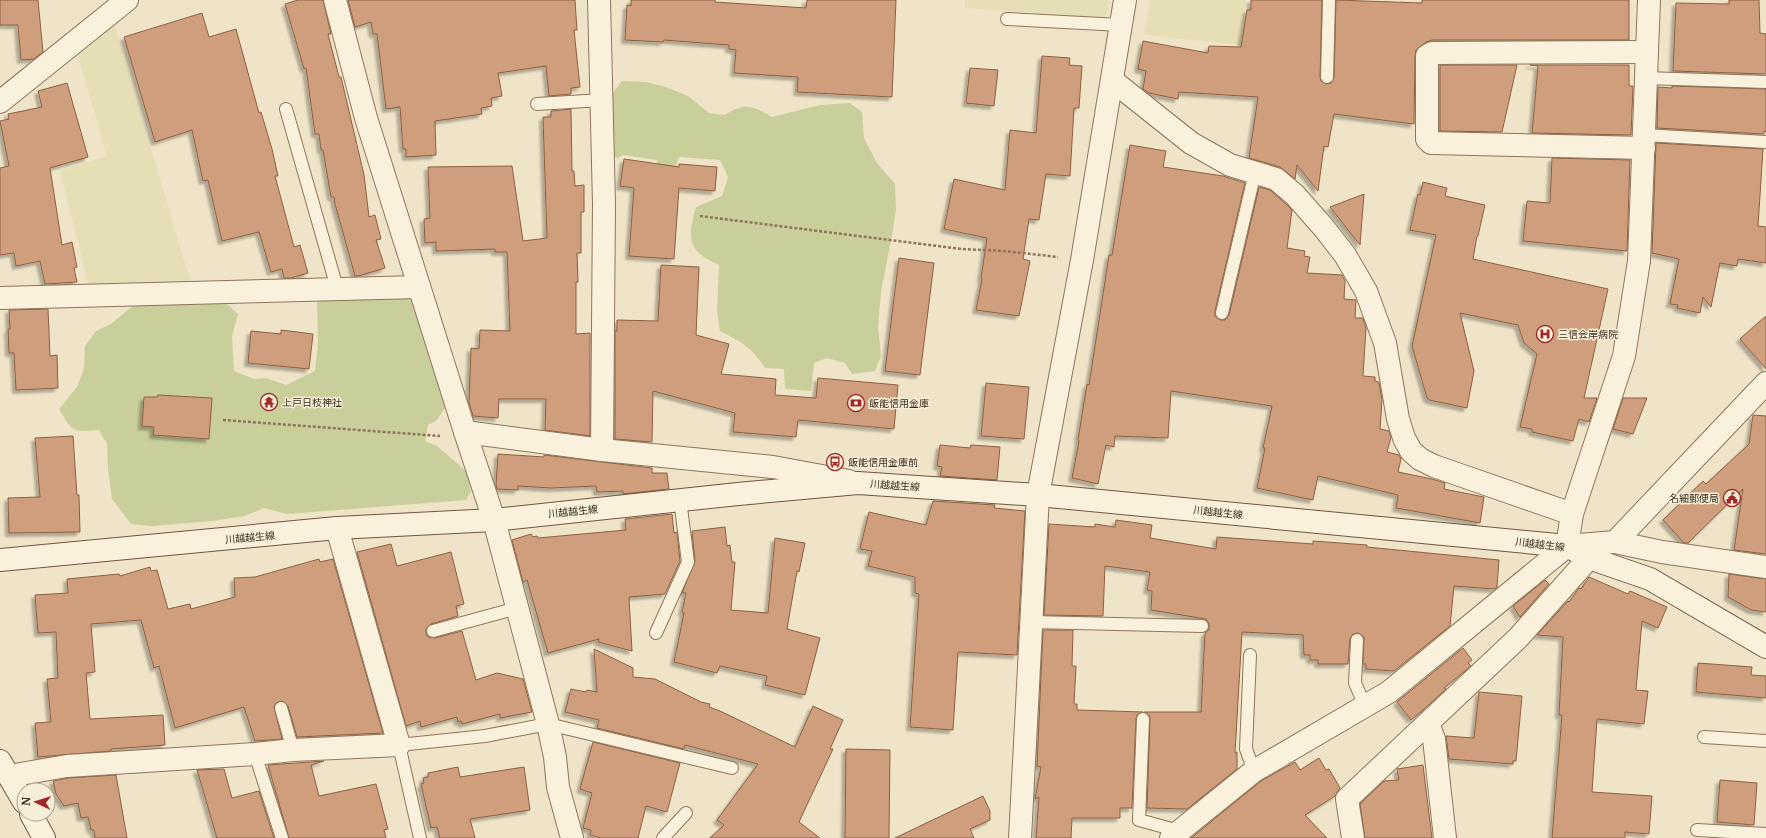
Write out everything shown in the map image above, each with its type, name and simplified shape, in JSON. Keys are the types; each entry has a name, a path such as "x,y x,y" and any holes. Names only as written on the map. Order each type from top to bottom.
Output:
{"street":[{"path":"0,102 126,0"},
{"path":"335,0 366,118 494,520 548,724 555,757 558,787 572,838"},
{"path":"599,0 604,204 602,450"},
{"path":"1017,837 1038,495 1082,260 1113,81 1125,0"},
{"path":"1568,546 1572,514 1624,356 1639,261 1649,0"},
{"path":"1644,141 1431,143 1427,139 1427,56 1432,53 1646,52"},
{"path":"1113,81 1191,143 1230,165 1276,179 1295,195 1324,228 1341,250 1366,291 1385,343 1398,419 1404,438 1411,451 1420,459 1434,466 1572,514"},
{"path":"0,298 419,287"},
{"path":"1616,542 1766,383"},
{"path":"466,435 773,467 858,483"},
{"name":"川越越生線","path":"0,560 338,528 494,520 858,483 1038,495 1568,546 1589,558 1650,579 1766,647"},
{"path":"16,789 4,769 255,754 293,750 400,745 338,528"},
{"path":"1175,835 1254,772 1389,692 1568,546 1616,542 1662,552 1766,567"},
{"path":"1353,838 1347,799 1518,638 1589,558"},
{"path":"1428,723 1434,739 1446,838"},
{"path":"35,822 44,838"}],"lane":[{"path":"1328,77 1329,0"},
{"path":"1007,18 1121,25"},
{"path":"1645,78 1766,82"},
{"path":"537,104 602,100"},
{"path":"286,109 337,288"},
{"path":"1644,141 1766,142"},
{"path":"1222,313 1255,172"},
{"path":"656,633 688,562 680,500"},
{"path":"433,631 517,608"},
{"path":"1031,622 1202,626"},
{"path":"1357,640 1355,683 1365,706"},
{"path":"1250,655 1246,749 1254,772"},
{"path":"281,708 293,750"},
{"path":"1143,719 1139,820 1175,835"},
{"path":"420,838 400,745 485,736 548,724 732,768"},
{"path":"1704,737 1766,741"},
{"path":"255,754 282,838"},
{"path":"664,838 686,813"},
{"path":"1697,830 1766,834"}],"path":[{"path":"700,216 961,249 1005,251 1082,260"},
{"path":"223,420 466,435"}],"shaded area":[{"path":"965,0 1109,0 1106,19 965,8"},
{"path":"1150,0 1246,0 1241,45 1144,35"},
{"path":"113,20 191,284 89,287 60,171 107,156 76,50"}],"green space":[{"path":"622,81 646,82 666,87 688,96 709,113 725,115 738,108 749,107 759,110 772,117 820,105 850,103 862,112 864,138 877,163 895,184 896,209 881,292 878,327 881,356 875,371 852,374 845,363 827,358 814,363 811,391 785,389 784,369 765,368 755,354 745,345 720,331 717,310 719,265 708,260 695,249 692,243 691,228 696,207 722,196 728,177 720,160 679,157 674,172 656,177 657,160 623,155 618,158 613,156 611,117 613,93"},
{"name":"上戸日枝神社","path":"409,295 445,408 436,421 428,425 425,441 437,446 467,472 471,492 466,500 287,514 264,508 245,516 213,521 152,526 131,524 112,499 108,470 107,444 99,430 83,431 74,429 67,422 59,409 77,387 84,368 85,346 96,331 111,324 134,305 203,299 227,304 238,314 232,336 234,371 254,379 266,378 286,385 315,371 318,344 317,301 329,296"}],"building":[{"path":"0,0 38,0 43,52 34,59 21,60 18,25 0,25"},
{"path":"298,0 323,0 331,34 328,34 339,77 341,77 364,175 369,217 375,215 381,239 376,240 385,268 358,276 355,276 334,197 331,197 319,134 315,134 306,68 304,69 285,4"},
{"path":"348,0 575,0 577,30 574,30 580,87 571,88 571,94 549,96 546,66 498,73 502,96 491,98 492,106 481,108 482,114 435,121 436,155 406,157 406,149 403,149 400,107 386,109 377,34 373,34 371,22 355,27"},
{"path":"631,0 715,0 715,2 806,8 807,0 896,0 892,97 797,92 798,77 734,73 736,50 729,49 729,45 664,40 663,42 625,40 627,5 631,6"},
{"path":"1251,0 1322,0 1320,77 1321,81 1326,84 1331,83 1334,77 1336,0 1422,3 1422,0 1629,0 1629,40 1432,40 1426,42 1416,50 1415,56 1414,124 1334,114 1328,147 1324,146 1318,191 1297,165 1295,179 1280,167 1249,158 1258,97 1179,92 1178,99 1149,93 1143,89 1146,71 1138,69 1143,41 1208,53 1209,46 1241,47 1247,10 1251,10"},
{"path":"1729,0 1759,0 1760,33 1766,34 1766,74 1673,71 1676,3 1729,4"},
{"path":"202,13 209,37 236,29 259,113 261,112 272,149 278,176 275,176 294,247 300,245 308,273 291,278 284,278 282,269 271,272 259,232 222,241 208,180 203,181 192,130 155,142 124,37"},
{"path":"1042,56 1070,58 1069,65 1082,66 1079,108 1074,108 1070,176 1046,174 1039,220 1029,219 1023,259 1030,261 1019,316 976,310 982,279 987,238 944,229 954,179 1005,190 1010,130 1036,133"},
{"path":"1440,65 1517,65 1502,132 1440,131"},
{"path":"1530,65 1629,65 1629,86 1633,86 1631,135 1532,133 1538,66"},
{"path":"970,68 998,70 994,106 966,103"},
{"path":"67,83 88,157 50,168 62,245 72,242 77,267 74,268 77,282 45,284 40,261 16,266 14,253 0,255 0,168 9,166 0,121 9,119 8,114 42,107 38,91"},
{"path":"1672,86 1766,89 1766,132 1764,131 1764,134 1657,128 1658,87 1672,88"},
{"path":"571,109 572,171 574,171 575,186 584,185 584,212 581,212 581,253 577,253 578,282 576,282 576,334 590,333 590,436 545,430 546,399 499,399 498,418 473,416 469,402 471,348 479,349 480,330 510,331 507,252 495,252 495,249 436,251 436,242 425,243 424,219 430,218 428,167 512,166 523,241 547,238 543,117 551,117 551,111"},
{"path":"1656,143 1763,149 1758,226 1766,227 1766,263 1738,259 1737,266 1720,263 1711,307 1703,297 1700,313 1677,308 1678,305 1670,304 1679,259 1652,253"},
{"path":"1130,145 1166,151 1163,167 1223,176 1245,183 1215,311 1215,316 1220,320 1225,320 1229,315 1259,187 1270,190 1292,210 1287,248 1305,251 1304,256 1310,257 1307,273 1342,275 1345,281 1344,299 1356,300 1355,318 1363,318 1366,328 1363,376 1375,377 1375,381 1379,382 1382,400 1380,429 1389,431 1391,437 1387,452 1399,455 1401,459 1398,472 1445,483 1444,489 1484,497 1480,523 1396,508 1398,495 1318,476 1313,500 1257,488 1265,448 1263,448 1272,406 1171,391 1168,438 1115,436 1114,447 1106,445 1098,484 1072,478 1087,384 1089,385 1109,255 1112,255"},
{"path":"1552,158 1630,160 1627,251 1523,241 1527,201 1550,203"},
{"path":"624,159 679,167 679,164 717,167 715,191 679,188 674,259 629,256 634,188 620,186"},
{"path":"1423,182 1447,188 1445,196 1485,205 1473,259 1608,289 1584,398 1597,398 1589,422 1579,419 1573,441 1532,432 1532,429 1520,427 1537,354 1524,343 1518,325 1460,313 1474,371 1467,408 1429,400 1427,398 1412,346 1436,235 1410,230 1418,194 1420,195"},
{"path":"1364,194 1360,245 1330,207"},
{"path":"899,258 934,263 920,375 885,371"},
{"path":"661,265 699,267 696,335 729,344 721,374 776,379 775,395 816,398 818,378 898,385 894,429 798,420 796,437 733,432 735,413 653,391 652,442 615,439 615,331 617,331 617,320 658,321"},
{"path":"48,309 50,356 57,355 58,388 16,390 14,353 9,353 9,310"},
{"path":"1766,316 1766,369 1740,339"},
{"path":"281,330 313,334 309,369 248,363 251,331 281,334"},
{"path":"986,383 1029,387 1024,439 981,436"},
{"path":"158,395 212,398 209,439 153,435 154,427 142,426 144,397 157,397"},
{"path":"1623,398 1647,398 1633,434 1613,429"},
{"path":"1753,415 1766,416 1766,554 1734,550 1743,489 1688,543 1684,543 1663,520 1703,481 1706,484 1749,444"},
{"path":"73,436 77,495 79,495 80,532 9,533 8,498 40,497 35,438"},
{"path":"940,445 970,448 971,445 1000,447 997,480 940,476 942,467 937,466"},
{"path":"498,454 544,457 544,455 652,468 652,473 667,473 669,489 623,494 623,491 597,492 596,486 551,488 518,486 518,490 497,489"},
{"path":"933,501 995,505 994,508 1025,511 1017,655 958,652 953,730 910,727 919,594 915,593 915,577 868,566 872,551 860,549 869,512 926,525"},
{"path":"672,514 674,533 677,532 680,561 665,594 629,597 632,651 598,642 599,639 548,653 527,580 523,582 512,540 531,534 533,537 537,536 538,538 626,530 625,519"},
{"path":"1116,520 1152,525 1150,538 1216,549 1217,537 1313,544 1313,541 1367,545 1367,547 1499,560 1497,587 1495,589 1454,586 1450,626 1394,671 1366,669 1366,664 1363,664 1364,637 1358,633 1353,634 1350,639 1348,664 1318,664 1318,660 1310,660 1310,655 1304,655 1303,635 1242,632 1235,753 1237,752 1237,769 1187,809 1147,808 1150,719 1149,715 1144,712 1201,712 1205,633 1209,630 1209,623 1206,619 1151,610 1152,591 1147,590 1150,572 1105,566 1103,616 1044,615 1049,524 1095,527 1095,524 1115,527"},
{"path":"725,527 727,546 730,545 732,562 735,562 731,610 768,613 775,538 805,543 799,572 797,571 787,629 820,638 805,695 765,685 767,676 720,666 717,673 674,662 684,613 682,612 686,593 682,593 695,561 692,531"},
{"path":"391,544 397,566 451,552 464,604 456,606 458,616 431,624 426,629 428,637 435,638 462,631 476,680 497,673 523,679 532,712 500,718 500,714 462,724 461,721 458,722 457,717 421,727 420,721 406,726 357,552"},
{"path":"319,559 320,562 333,559 383,733 297,737 288,706 282,701 276,703 274,707 282,739 255,741 244,707 175,728 159,666 154,668 141,620 91,624 95,672 86,673 90,719 163,715 165,745 38,757 35,723 51,722 47,679 58,678 56,632 38,633 35,595 68,593 67,579 119,574 120,576 150,567 151,571 157,570 168,609 190,604 191,609 235,597 234,578 255,577"},
{"path":"1729,574 1766,579 1766,612 1751,610 1728,597"},
{"path":"1589,577 1628,594 1630,591 1667,607 1658,628 1642,621 1636,690 1648,691 1644,724 1597,719 1592,792 1652,796 1649,834 1625,832 1625,838 1552,838 1562,715 1559,715 1563,637 1537,635 1568,601 1569,602 1579,588 1581,589"},
{"path":"1545,580 1549,584 1520,617 1513,606"},
{"path":"1043,630 1073,630 1072,666 1076,666 1074,704 1077,704 1077,710 1143,712 1137,715 1136,719 1132,808 1120,808 1120,818 1072,818 1071,838 1036,838 1039,797 1035,799 1041,767 1037,766"},
{"path":"1463,648 1472,660 1468,663 1471,666 1444,688 1446,689 1411,720 1397,702"},
{"path":"594,649 633,668 633,677 655,679 701,702 710,704 709,707 795,747 813,706 843,720 830,749 833,749 799,822 820,838 710,838 724,825 717,820 758,764 685,745 684,749 597,728 599,720 565,712 571,689 586,692 587,690 597,692"},
{"path":"1698,663 1752,667 1751,675 1766,676 1766,698 1696,692"},
{"path":"1479,692 1522,696 1516,761 1513,761 1513,764 1449,759 1446,736 1474,738"},
{"path":"593,742 680,763 667,812 646,806 638,838 601,838 590,835 591,830 583,828 592,793 580,789"},
{"path":"846,749 890,750 889,838 845,838"},
{"path":"1319,758 1326,770 1329,769 1340,788 1335,796 1305,815 1327,838 1191,838 1261,781 1295,762 1300,770"},
{"path":"324,761 311,765 319,796 376,784 388,829 384,830 386,838 289,838 268,765"},
{"path":"1423,765 1432,838 1365,838 1360,804 1384,781 1399,780 1397,769"},
{"path":"458,767 460,777 524,767 530,810 470,819 475,838 440,838 437,827 431,828 421,784 424,783 423,778 428,777 428,773"},
{"path":"224,769 232,798 259,791 274,838 217,838 197,770"},
{"path":"116,775 127,838 95,838 94,830 91,830 88,817 81,818 78,803 64,806 56,794 56,782 53,781 68,778"},
{"path":"1720,780 1757,783 1754,825 1717,822"},
{"path":"983,796 990,811 990,820 970,829 974,838 895,838"}],"place":[{"name":"三信会岸病院","path":"1545,334"},
{"name":"上戸日枝神社","path":"269,402"},
{"name":"飯能信用金庫","path":"856,403"},
{"name":"飯能信用金庫前","path":"835,462"},
{"name":"名細郵便局","path":"1732,498"}]}
